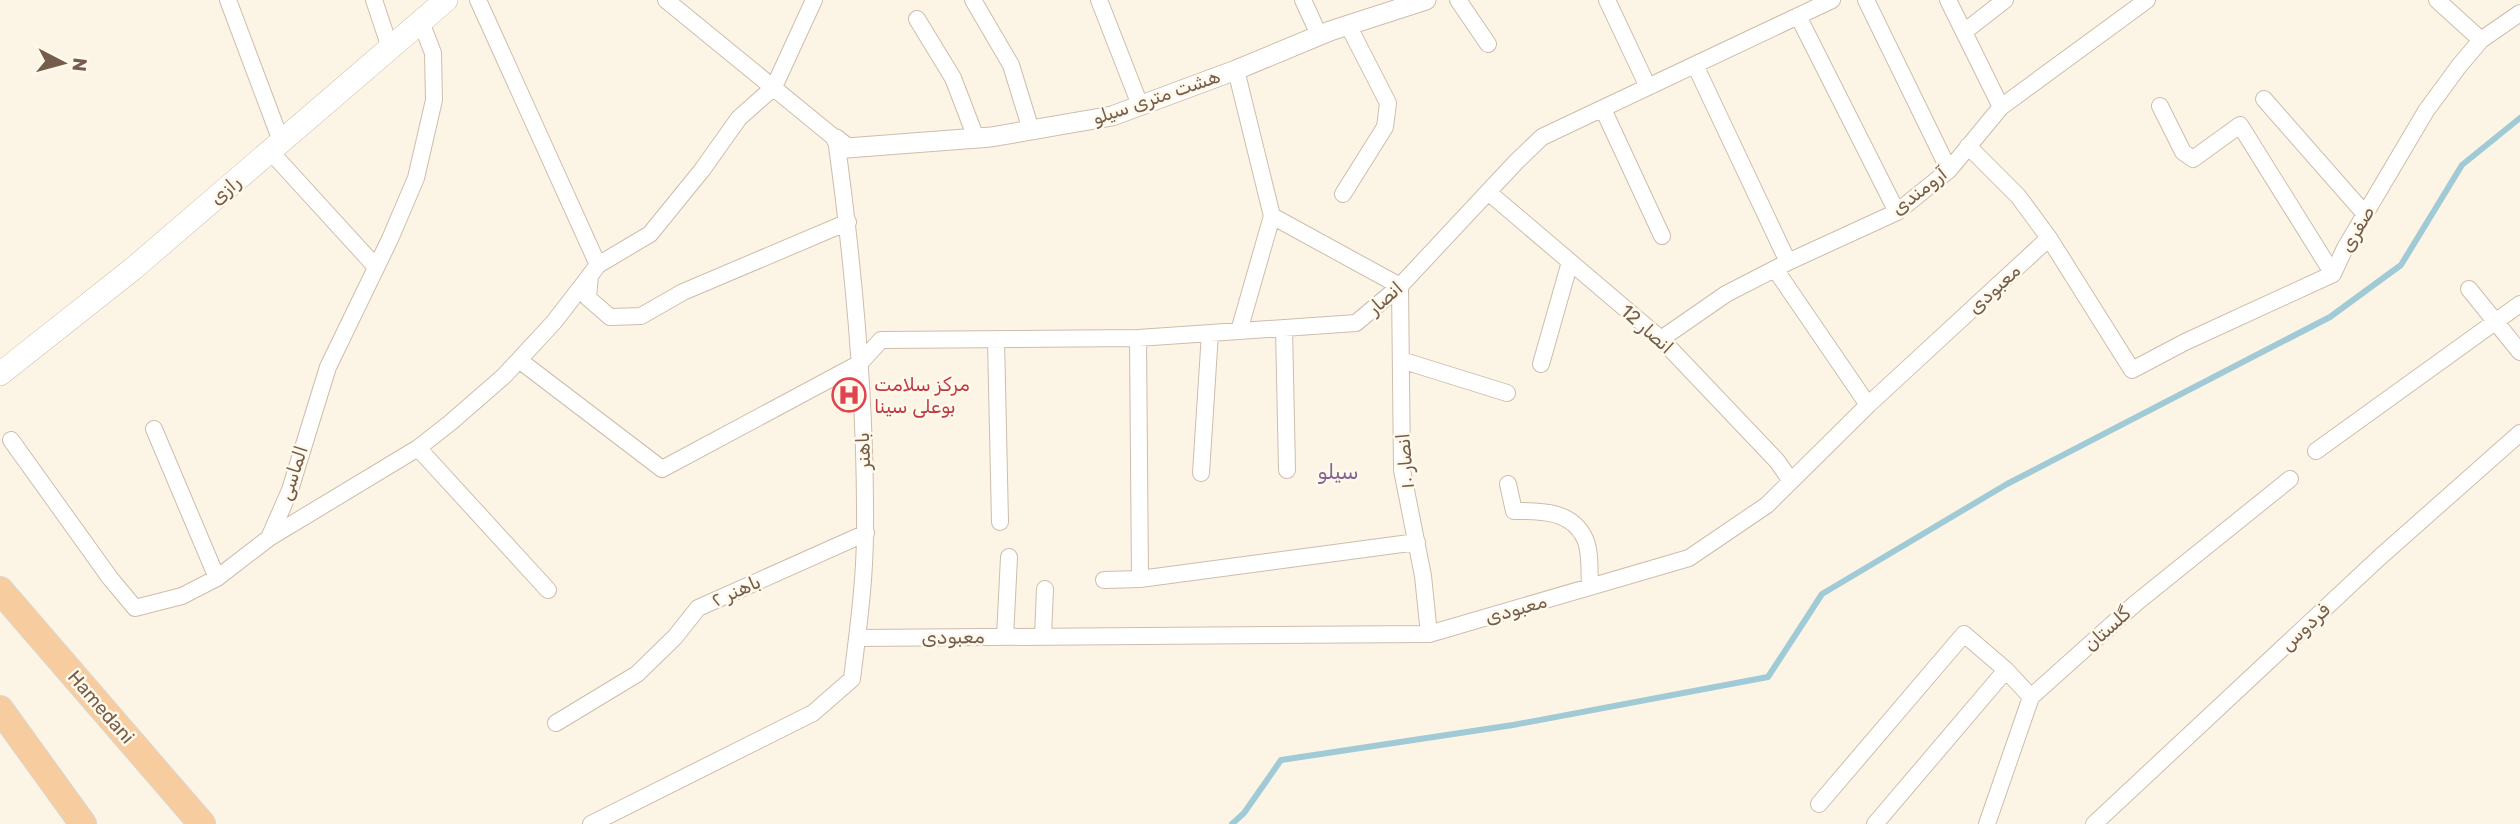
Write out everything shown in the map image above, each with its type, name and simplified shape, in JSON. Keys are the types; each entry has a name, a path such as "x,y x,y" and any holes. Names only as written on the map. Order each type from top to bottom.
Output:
{"highway":[{"name":"Hamedani","path":"0,590 202,824"},
{"path":"0,709 83,824"},
{"path":"151,766 180,824"}],"main road":[{"name":"رازی","path":"0,374 134,268 446,0"}],"street":[{"path":"228,0 276,146 376,267"},
{"path":"374,0 390,48"},
{"path":"478,0 594,270 588,298 610,317 641,316 683,292 848,222"},
{"path":"666,0 836,139"},
{"path":"269,538 418,447 484,394 519,360 554,322 594,270 650,234 740,118 774,87 814,0"},
{"path":"973,0 1011,65 1031,130"},
{"path":"1099,0 1140,105"},
{"path":"1303,0 1320,35"},
{"name":"هشت متری سیلو","path":"836,139 847,148 976,138 1112,116 1236,70 1393,5 1426,0"},
{"path":"1458,0 1488,44"},
{"path":"1607,0 1648,87"},
{"name":"انصار","path":"519,360 662,468 860,363 881,340 1138,338 1356,323 1400,286 1542,137 1832,0"},
{"path":"1866,0 1949,170"},
{"path":"1948,0 2001,107"},
{"path":"1964,32 2005,0"},
{"name":"آرومندی","path":"1661,339 1726,294 1897,212 1949,170 2001,107 2147,0"},
{"path":"2437,0 2481,40"},
{"name":"صفری","path":"2049,238 2132,370 2185,342 2333,274 2426,111 2481,40 2520,13"},
{"path":"1798,16 1897,212"},
{"path":"917,19 953,78 976,138"},
{"name":"الماسی","path":"10,440 110,578 135,608 182,596 217,579 269,538 290,490 328,367 416,178 434,100 433,54 421,22"},
{"path":"1343,194 1385,127 1388,103 1348,25"},
{"path":"1695,65 1782,266 1868,405"},
{"path":"1236,70 1272,216 1239,331"},
{"path":"2263,99 2365,214"},
{"path":"2160,106 2183,152 2193,159 2240,125 2333,274"},
{"path":"1603,108 1662,236"},
{"name":"باهنر","path":"591,824 813,713 852,679 866,533 860,363 848,222 836,139"},
{"path":"1968,146 2018,196 2049,238"},
{"name":"انصار 12","path":"1488,192 1661,339 1777,461 1791,481"},
{"path":"1272,216 1400,286"},
{"name":"معبودی","path":"857,638 1429,634 1689,558 1767,505 1868,405 2049,238"},
{"path":"1541,364 1570,262"},
{"name":"انصار ۱۰","path":"1400,286 1402,470 1423,576 1429,634"},
{"path":"2469,289 2520,352"},
{"path":"2316,451 2520,304"},
{"path":"1284,328 1287,470"},
{"path":"1201,472 1210,333"},
{"path":"1138,338 1140,579"},
{"path":"996,339 1000,522"},
{"path":"1401,360 1507,393"},
{"path":"155,429 217,579"},
{"name":"فردوس","path":"2094,824 2380,557 2520,433"},
{"path":"418,447 548,590"},
{"name":"گلستان","path":"1987,824 2031,697 2136,603 2290,479"},
{"path":"1508,484 1514,511 1549,511 1575,523 1586,540 1590,587"},
{"name":"باهنر ۲","path":"556,723 637,674 675,637 698,608 866,533"},
{"path":"1104,580 1140,579 1416,542"},
{"path":"1005,637 1009,557"},
{"path":"1043,636 1045,589"},
{"path":"1819,804 1964,634 2006,670 2031,697"},
{"path":"1875,824 2006,670"}],"waterway":[{"path":"1232,824 1244,813 1281,760 1513,725 1768,677 1822,594 2007,484 2330,317 2401,265 2462,165 2520,118"}],"place":[{"name":"مرکز سلامت بوعلی سینا","path":"849,395"}],"district":[{"name":"سیلو","path":"1338,471"}]}
